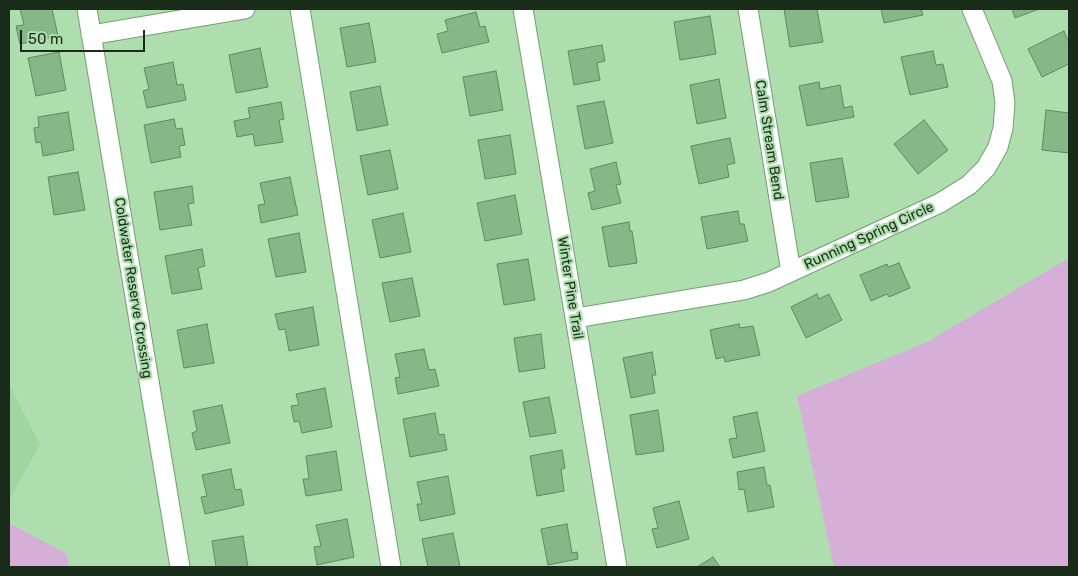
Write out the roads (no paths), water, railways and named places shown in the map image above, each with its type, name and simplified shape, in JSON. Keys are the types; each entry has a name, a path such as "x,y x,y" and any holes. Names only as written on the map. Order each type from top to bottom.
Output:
{"street":[{"name":"Coldwater Reserve Crossing","path":"87,9 180,567"},
{"path":"91,35 244,9"},
{"path":"300,9 392,567"},
{"name":"Winter Pine Trail","path":"523,9 617,567"},
{"name":"Calm Stream Bend","path":"748,9 791,272"},
{"name":"Running Spring Circle","path":"576,318 744,290 791,272 940,203 969,186 986,168 998,147 1003,128 1005,103 1002,81 972,9"}]}
